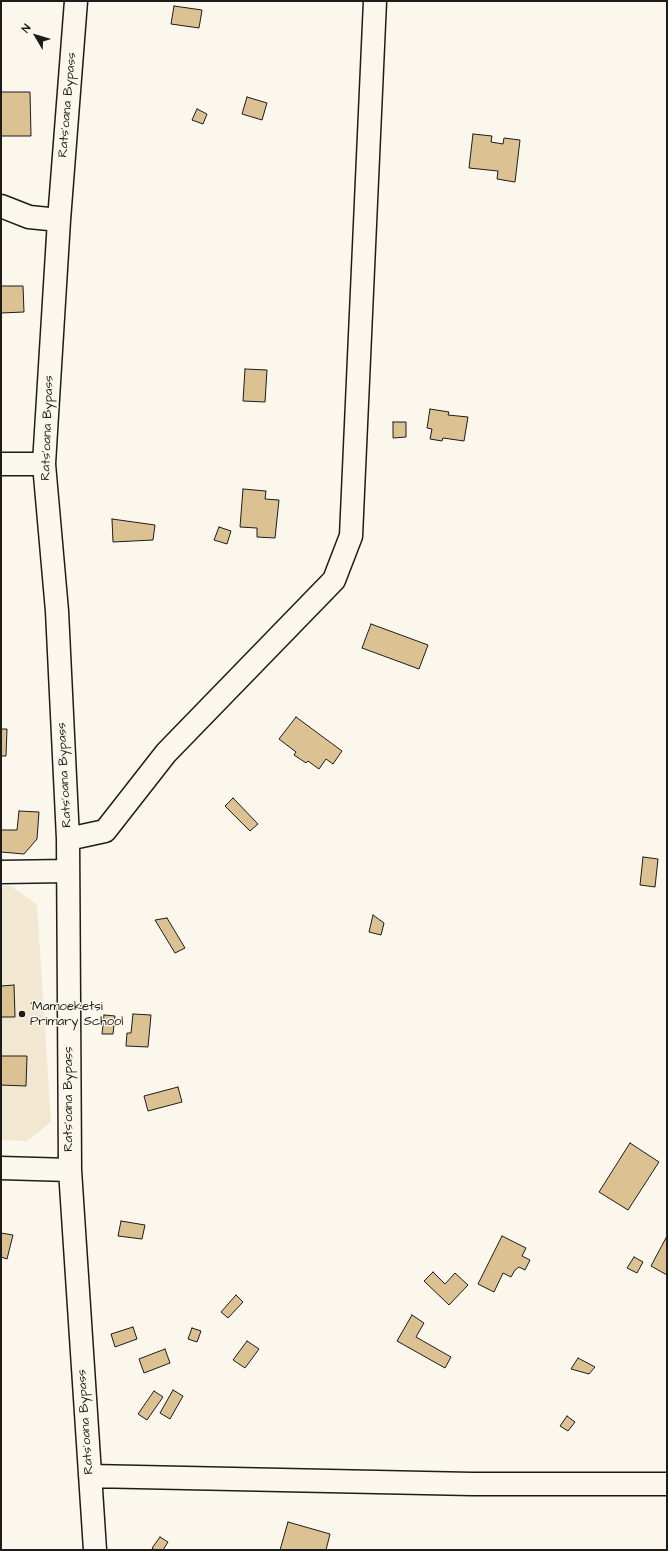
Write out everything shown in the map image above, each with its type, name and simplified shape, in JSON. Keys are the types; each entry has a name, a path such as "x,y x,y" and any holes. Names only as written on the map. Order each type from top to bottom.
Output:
{"street":[{"name":"Rats'oana Bypass","path":"76,1 59,220 44,464 57,611 68,839 70,1170 94,1550"},
{"path":"68,839 104,831 166,753 334,580 351,536 375,1"},
{"path":"1,206 29,217 59,220"},
{"path":"1,464 44,464"},
{"path":"1,872 68,871"},
{"path":"1,1168 70,1170"},
{"path":"90,1476 464,1484 667,1484"}],"shaded area":[{"name":"'Mamoeketsi Primary School","path":"1,886 11,886 37,905 51,1122 27,1141 1,1140"}],"building":[{"path":"174,6 202,10 199,28 171,24"},
{"path":"1,92 30,92 31,136 1,136"},
{"path":"247,97 267,103 262,120 242,114"},
{"path":"197,109 207,114 203,124 192,120"},
{"path":"473,134 492,136 491,142 503,144 504,138 520,140 515,182 497,179 498,171 469,168"},
{"path":"1,286 23,286 24,312 1,313"},
{"path":"245,369 267,370 265,402 243,401"},
{"path":"430,409 449,412 448,415 468,417 464,441 443,438 442,441 430,439 432,429 427,428"},
{"path":"393,422 406,422 406,437 393,438"},
{"path":"243,489 266,491 265,499 279,500 275,538 257,537 257,528 240,527"},
{"path":"112,519 155,525 153,540 113,542"},
{"path":"219,527 231,531 227,544 214,540"},
{"path":"371,624 428,645 419,669 362,648"},
{"path":"296,717 342,751 333,764 326,759 319,769 308,761 306,763 294,755 296,752 279,739"},
{"path":"1,729 7,729 6,756 1,756"},
{"path":"233,798 258,824 250,831 225,806"},
{"path":"19,811 39,812 37,839 24,854 1,852 1,830 17,830"},
{"path":"643,857 658,859 655,887 640,885"},
{"path":"373,915 384,923 381,935 369,932"},
{"path":"167,918 185,948 175,953 155,920"},
{"path":"14,985 15,1017 1,1017 1,986"},
{"path":"133,1014 151,1015 148,1047 126,1046 127,1033 131,1033"},
{"path":"104,1015 115,1016 113,1034 102,1034"},
{"path":"1,1056 27,1056 26,1086 1,1085"},
{"path":"178,1087 182,1102 148,1111 144,1096"},
{"path":"630,1143 659,1162 628,1210 599,1192"},
{"path":"121,1221 145,1225 142,1239 118,1236"},
{"path":"1,1233 13,1235 7,1259 1,1257"},
{"path":"502,1236 526,1248 522,1256 530,1260 525,1270 519,1267 515,1270 511,1277 503,1273 494,1292 478,1284"},
{"path":"667,1236 667,1275 651,1266"},
{"path":"634,1257 643,1262 637,1273 627,1268"},
{"path":"433,1272 445,1284 455,1273 468,1285 449,1305 424,1281"},
{"path":"236,1295 243,1302 228,1318 221,1312"},
{"path":"412,1315 424,1323 416,1337 451,1357 445,1368 397,1341"},
{"path":"133,1327 137,1339 115,1347 111,1334"},
{"path":"192,1328 201,1331 197,1342 188,1339"},
{"path":"247,1341 259,1349 245,1368 233,1360"},
{"path":"165,1349 170,1363 144,1373 139,1359"},
{"path":"578,1358 595,1367 589,1374 571,1369"},
{"path":"173,1390 183,1396 170,1419 160,1413"},
{"path":"154,1391 163,1397 147,1420 138,1414"},
{"path":"567,1416 575,1422 568,1431 560,1426"},
{"path":"288,1522 330,1534 326,1550 280,1550"},
{"path":"160,1537 168,1542 163,1550 155,1550 152,1548"}],"place":[{"name":"'Mamoeketsi Primary School","path":"22,1014"}]}
